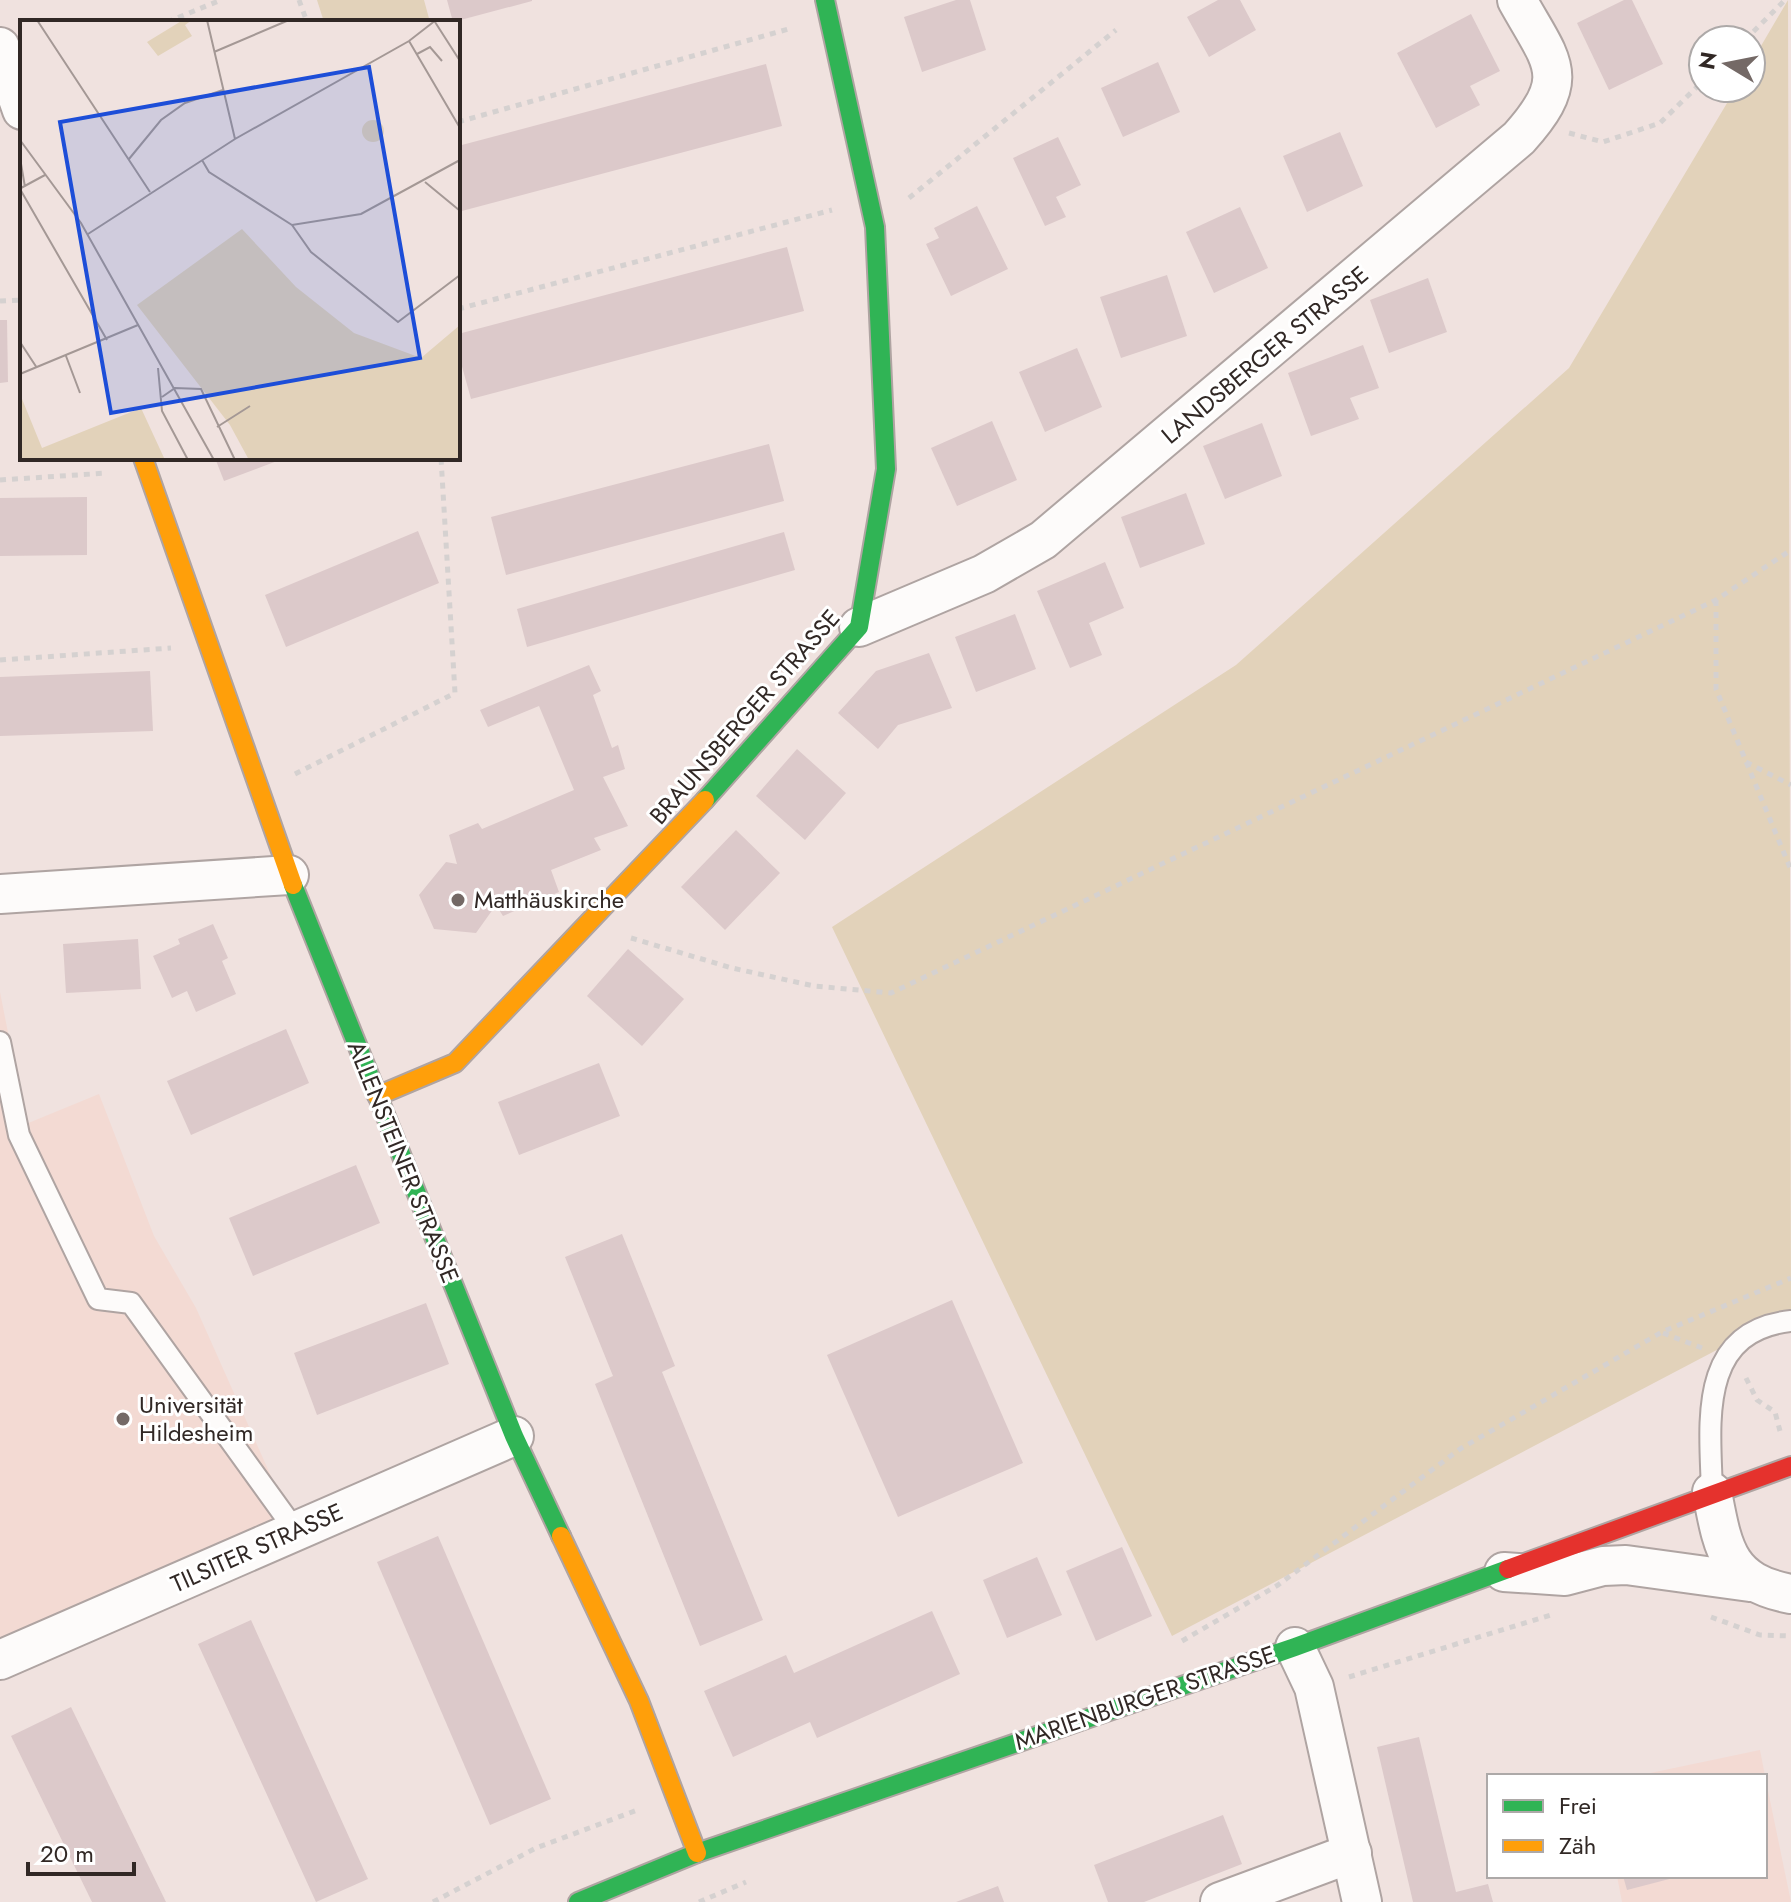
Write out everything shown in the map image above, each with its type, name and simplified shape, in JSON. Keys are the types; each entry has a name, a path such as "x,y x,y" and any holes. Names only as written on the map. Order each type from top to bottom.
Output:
{"street":[{"name":"LANDSBERGER STRASSE","path":"859,627 984,574 1043,540 1240,377 1533,122 1552,94 1551,61 1517,0"},
{"name":"BRAUNSBERGER STRASSE","path":"377,1096 455,1063 589,926 859,627 886,469 875,227 828,9"},
{"path":"0,47 20,104"},
{"name":"ALLENSTEINER STRASSE","path":"145,464 289,875 514,1436 639,1701 697,1853"},
{"path":"0,894 289,875"},
{"name":"TILSITER STRASSE","path":"0,1660 514,1436"},
{"name":"MARIENBURGER STRASSE","path":"578,1902 697,1853 1295,1647 1712,1492 1791,1466"},
{"path":"1712,1492 1723,1546 1736,1568 1750,1582"},
{"path":"1497,1571 1565,1576 1603,1566 1626,1565 1750,1582 1791,1594"},
{"path":"1295,1647 1314,1687 1362,1902"},
{"path":"1220,1902 1352,1853"}],"lane":[{"path":"0,1042 19,1135 98,1299 131,1303 295,1530"},
{"path":"1712,1492 1710,1406 1723,1361 1764,1326 1791,1321"}],"path":[{"path":"172,20 221,0"},
{"path":"299,0 306,20"},
{"path":"1761,24 1785,0"},
{"path":"460,121 828,9"},
{"path":"875,227 1116,30"},
{"path":"1533,122 1603,142 1660,123 1687,97"},
{"path":"460,308 870,200"},
{"path":"0,301 20,300"},
{"path":"258,792 455,693 441,460"},
{"path":"0,480 145,464"},
{"path":"589,926 732,968 814,986 891,993 1716,600 1791,550"},
{"path":"1716,600 1716,689 1791,870"},
{"path":"0,660 208,646"},
{"path":"1746,762 1791,785"},
{"path":"1170,1646 1210,1627 1278,1585 1460,1449 1662,1332 1791,1278"},
{"path":"1702,1613 1760,1635 1791,1636"},
{"path":"1314,1687 1555,1614"},
{"path":"433,1902 536,1848 677,1797"},
{"path":"699,1902 750,1880"}],"shaded area":[{"path":"317,0 424,0 429,20 323,20"},
{"path":"1788,0 1791,1311 1172,1636 832,927 1236,665 1569,368 1726,104 1767,104 1767,36"},
{"name":"Universität Hildesheim","path":"0,992 26,1124 99,1094 154,1236 196,1308 295,1530 0,1662"},
{"path":"1760,1750 1765,1774 1646,1774"},
{"path":"1767,1786 1791,1902 1622,1902 1617,1878 1767,1878"}],"building":[{"path":"447,0 532,0 460,20 452,20"},
{"path":"956,0 970,0 986,50 922,72 904,17"},
{"path":"1218,0 1240,0 1256,30 1209,57 1187,17"},
{"path":"1624,0 1632,0 1663,64 1609,90 1577,23"},
{"path":"1471,14 1500,71 1470,86 1480,105 1436,128 1397,53"},
{"path":"1158,62 1180,112 1123,137 1101,88"},
{"path":"766,64 782,126 460,211 460,145"},
{"path":"1340,132 1363,186 1307,212 1283,156"},
{"path":"1058,137 1081,185 1056,197 1066,217 1045,226 1013,158"},
{"path":"977,206 1008,269 951,296 926,244 939,238 934,228"},
{"path":"1240,207 1268,268 1214,293 1186,232"},
{"path":"787,247 804,311 471,399 460,359 460,333"},
{"path":"1167,275 1187,336 1121,358 1100,297"},
{"path":"1428,278 1447,332 1389,353 1370,300"},
{"path":"0,320 7,320 8,382 0,383"},
{"path":"1363,345 1379,388 1350,398 1359,419 1311,436 1288,373"},
{"path":"1077,348 1102,407 1045,432 1019,372"},
{"path":"992,421 1017,480 957,506 931,448"},
{"path":"1262,423 1282,476 1225,499 1203,446"},
{"path":"769,444 784,501 506,575 491,517"},
{"path":"216,460 280,460 224,481"},
{"path":"1186,493 1205,544 1140,568 1121,517"},
{"path":"87,497 87,555 0,556 0,498"},
{"path":"418,531 439,583 286,647 265,595"},
{"path":"784,532 795,570 527,647 517,609"},
{"path":"1105,562 1124,608 1089,623 1102,655 1070,668 1037,591"},
{"path":"1015,614 1036,669 976,692 955,637"},
{"path":"929,653 952,708 898,725 878,749 838,713 876,671"},
{"path":"589,665 601,691 593,695 612,748 618,745 625,769 603,777 628,826 594,838 601,850 551,870 559,892 503,916 496,905 476,933 434,929 419,895 446,862 457,864 449,835 478,823 482,829 574,790 539,706 488,727 480,710"},
{"path":"150,671 153,731 0,736 0,677"},
{"path":"797,749 846,793 805,840 756,796"},
{"path":"736,830 780,873 725,930 681,887"},
{"path":"213,924 228,958 222,961 236,994 196,1012 187,991 172,998 153,956 180,944 178,939"},
{"path":"138,939 141,989 66,993 63,944"},
{"path":"628,949 684,999 642,1046 587,996"},
{"path":"286,1029 309,1083 191,1135 167,1081"},
{"path":"599,1063 620,1116 519,1155 498,1102"},
{"path":"356,1165 380,1223 253,1276 229,1218"},
{"path":"622,1234 675,1366 662,1372 763,1620 700,1646 595,1384 613,1376 565,1257"},
{"path":"952,1300 1023,1463 898,1517 827,1355"},
{"path":"426,1303 449,1364 317,1415 294,1353"},
{"path":"438,1536 551,1799 490,1825 377,1562"},
{"path":"1122,1547 1152,1616 1096,1641 1066,1571"},
{"path":"1037,1557 1062,1615 1007,1638 983,1580"},
{"path":"932,1611 960,1674 817,1738 810,1722 733,1757 704,1691 786,1655 794,1673"},
{"path":"251,1620 368,1879 316,1902 198,1644"},
{"path":"71,1707 166,1902 92,1902 11,1736"},
{"path":"1419,1737 1456,1892 1488,1884 1493,1902 1413,1902 1377,1747"},
{"path":"1223,1815 1242,1864 1144,1902 1108,1902 1094,1865"},
{"path":"1624,1878 1673,1878 1627,1890"},
{"path":"998,1886 1004,1902 956,1902"}],"traffic: fast":[{"path":"705,800 859,627 886,469 875,227 825,0"},
{"path":"293,885 514,1436 561,1536"},
{"path":"578,1902 697,1853 1295,1647 1508,1569"}],"traffic: slow":[{"path":"144,460 293,885"},
{"path":"377,1096 455,1063 705,800"},
{"path":"561,1536 639,1701 697,1853"}],"traffic: jam":[{"path":"1508,1569 1791,1466"}],"place":[{"name":"Matthäuskirche","path":"458,900"},
{"name":"Universität Hildesheim","path":"123,1419"}]}
